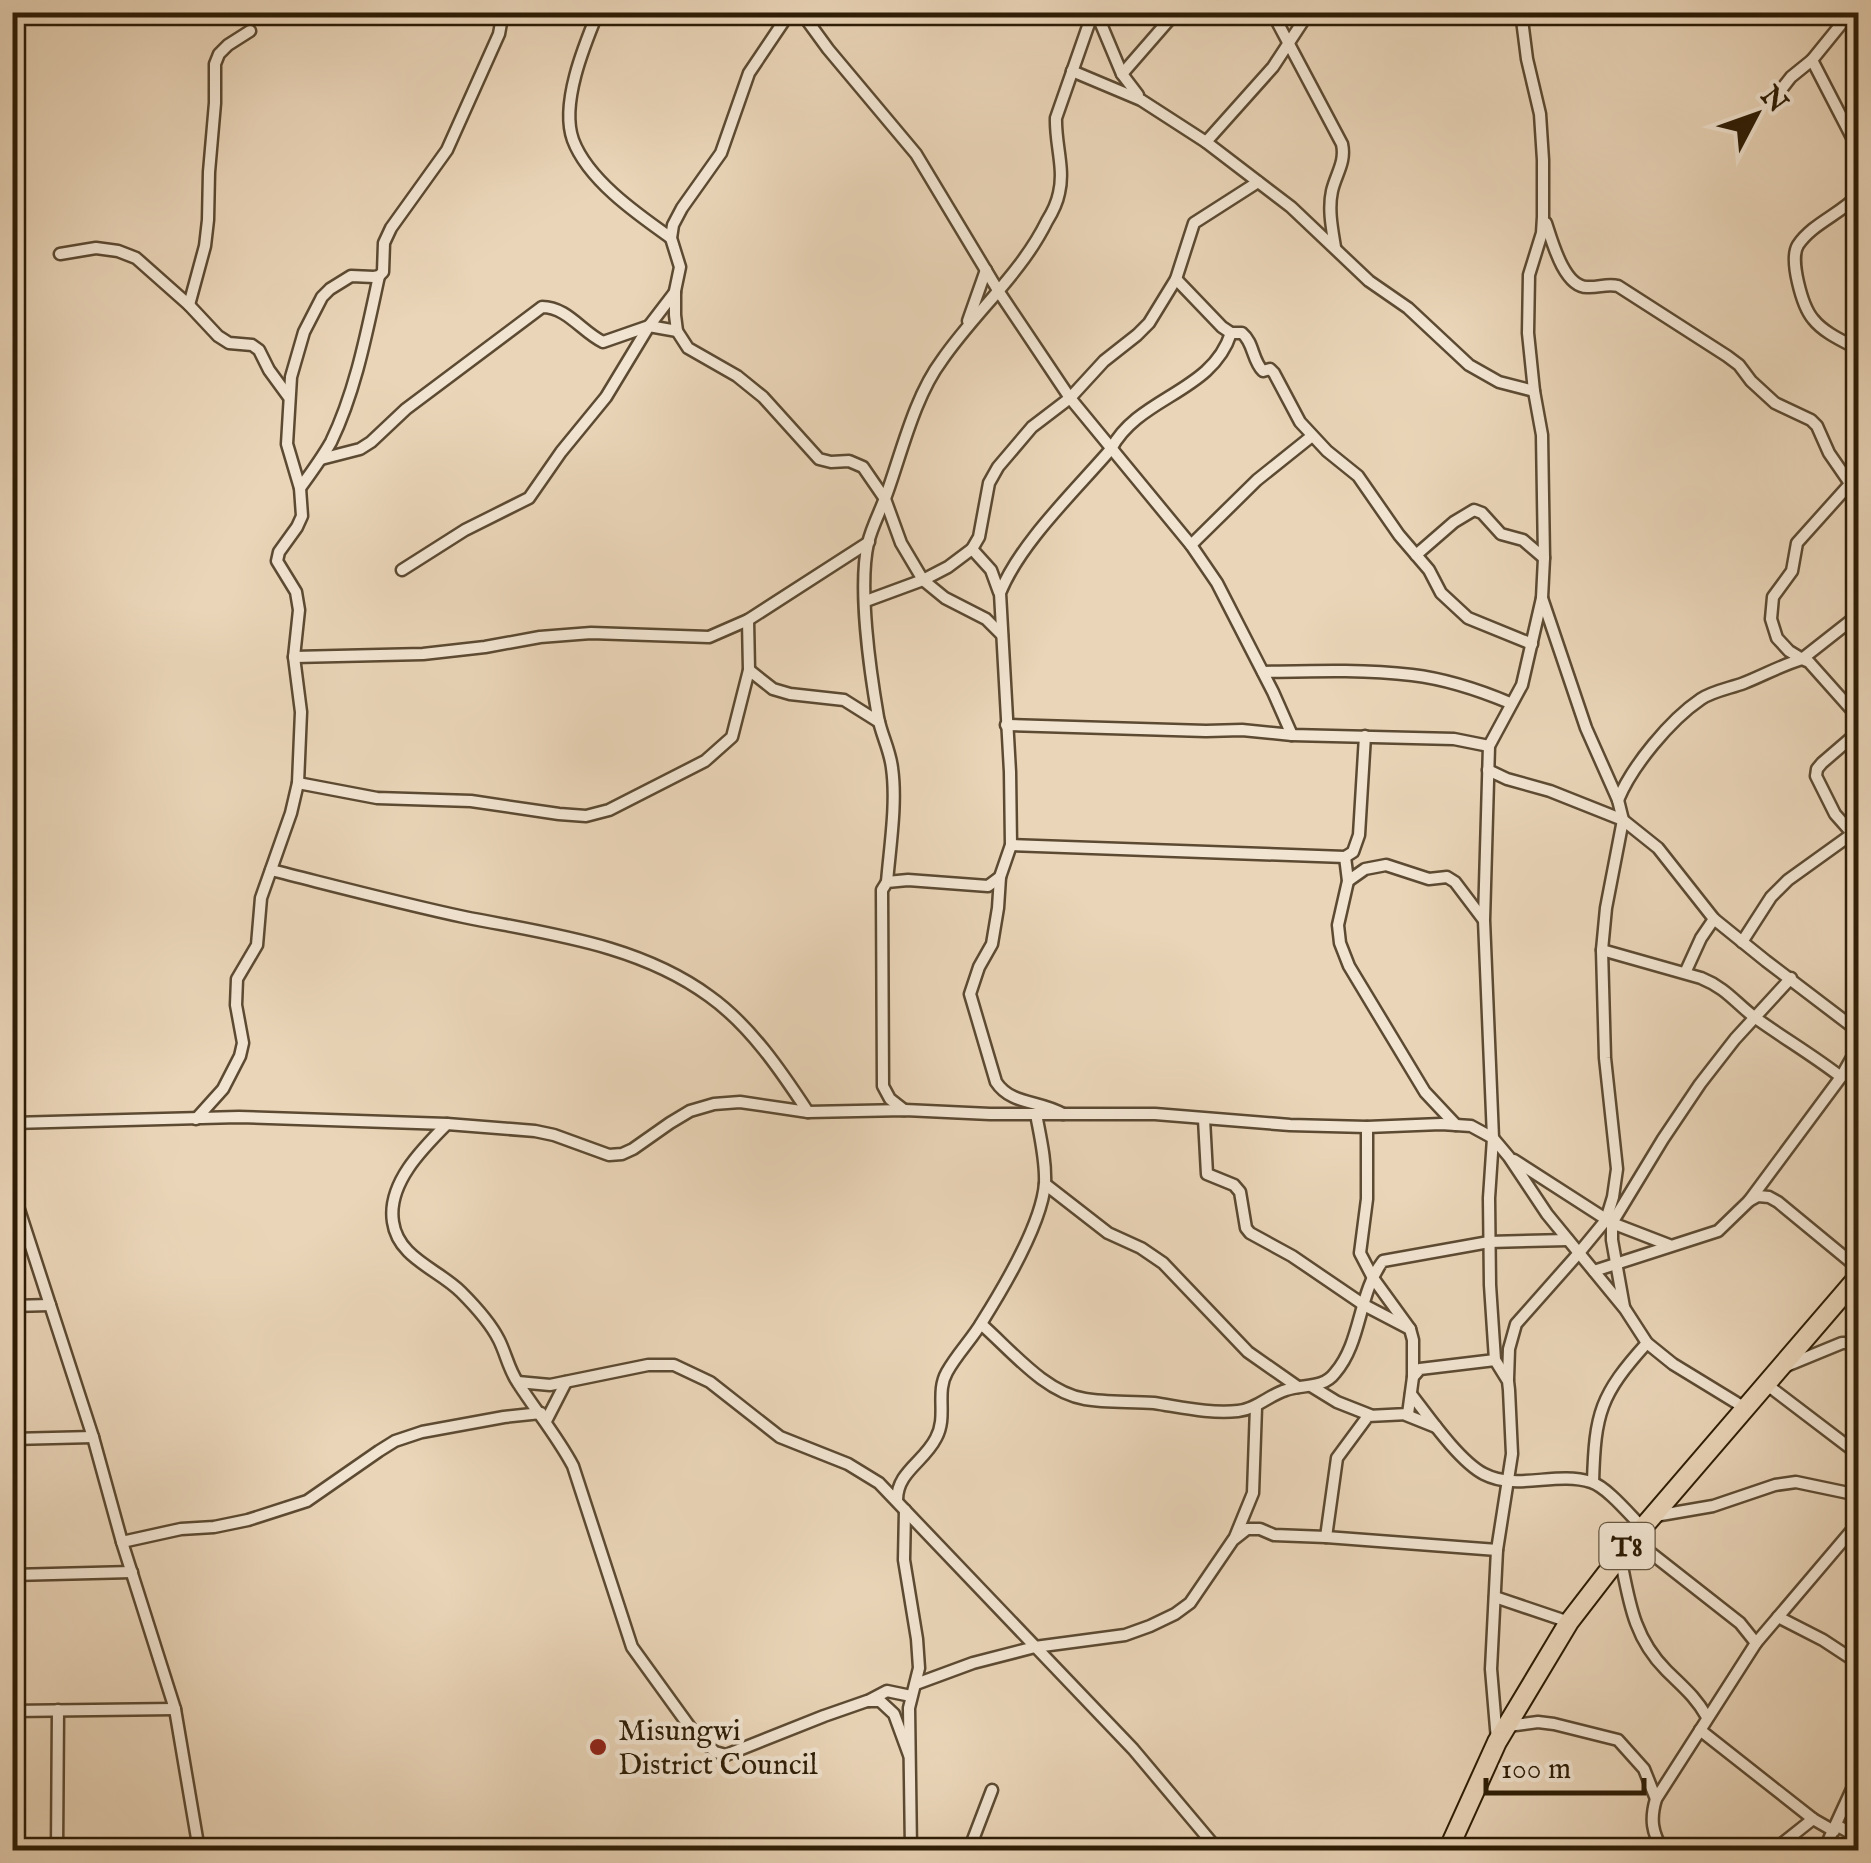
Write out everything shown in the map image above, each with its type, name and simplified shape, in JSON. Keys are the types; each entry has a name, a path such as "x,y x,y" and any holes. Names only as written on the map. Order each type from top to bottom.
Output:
{"highway":[{"name":"T8","path":"1448,1850 1501,1734 1569,1622 1643,1528 1858,1276"}],"street":[{"path":"300,488 321,459 343,415 384,267 384,244 391,228 448,150 500,34 504,12"},
{"path":"598,12 570,98 572,138 580,154 622,202 671,238"},
{"path":"790,12 749,73 720,152 673,224 671,238 680,267 675,291 677,331 688,348 737,376 763,397 820,459 849,461 863,467 885,499 923,580 945,598 986,619 1004,637"},
{"path":"800,12 916,154 1070,398 1190,545 1223,594 1292,735"},
{"path":"905,1110 890,1099 883,1086 881,901 887,882 894,786 870,660 865,571 868,542 919,404 938,365 965,328 1000,292 1040,236 1059,194 1056,118 1095,12"},
{"path":"1095,12 1122,74 1142,100"},
{"path":"1122,74 1176,12"},
{"path":"1272,12 1344,154 1331,200 1335,248"},
{"path":"1206,142 1273,67 1309,12"},
{"path":"1508,1381 1494,1360 1489,1242 1493,1138 1484,920 1489,746 1522,685 1542,598 1544,558 1542,435 1528,333 1529,275 1544,217 1543,160 1540,114 1520,12"},
{"path":"1777,95 1851,12"},
{"path":"189,305 208,220 215,64 228,44 250,32"},
{"path":"1812,60 1858,150"},
{"path":"1072,71 1142,100 1206,142 1291,207 1469,365 1499,382 1534,391"},
{"path":"866,601 923,580 972,549 980,537 989,483 998,467 1032,427 1070,398 1104,361 1149,322 1176,279 1194,223 1258,182"},
{"path":"1858,195 1805,238 1794,254 1811,317 1858,349"},
{"path":"1544,217 1557,254 1578,285 1618,286 1739,364 1775,403 1817,426 1830,453 1856,479 1858,495"},
{"path":"60,254 96,248 118,250 136,258 228,343 259,350 288,397"},
{"path":"965,328 986,270"},
{"path":"196,1118 223,1088 240,1056 237,980 257,945 262,898 291,813 301,760 294,657 298,600 277,561 302,516 300,488 287,444 291,377 304,332 322,296 351,276 380,276"},
{"path":"1176,279 1212,318 1231,333 1242,332 1250,340 1257,364 1274,373 1290,406 1312,436 1358,476 1429,570 1441,593 1468,618 1532,644"},
{"path":"402,570 464,530 535,492 606,396 648,326 675,291"},
{"path":"321,459 372,442 406,409 542,307 556,308 603,342 648,326 677,331"},
{"path":"1000,593 1022,552 1116,438 1137,417 1210,369 1231,333"},
{"path":"1190,545 1257,480 1312,436"},
{"path":"1856,479 1797,543 1792,571 1774,597 1771,619 1776,638 1817,669 1858,717"},
{"path":"1416,555 1474,510 1482,513 1501,534 1523,540 1544,558"},
{"path":"294,657 422,654 540,637 591,634 709,637 748,620 868,542"},
{"path":"972,549 991,570 1000,593 1011,845 1000,877 992,944 970,994 1002,1091 1064,1114"},
{"path":"1542,598 1586,728 1623,820 1602,950 1605,1058 1617,1169 1609,1221 1624,1308"},
{"path":"1618,800 1638,762 1702,698 1802,659 1858,615"},
{"path":"298,783 376,798 471,801 558,814 586,816 610,810 705,761 732,737 749,670 748,620"},
{"path":"749,670 773,689 844,700 879,722"},
{"path":"1263,672 1412,675 1452,683 1510,703"},
{"path":"1006,725 1454,739 1489,746"},
{"path":"1742,942 1780,888 1855,837 1835,814 1816,776 1822,763 1858,732"},
{"path":"1011,845 1345,857 1353,852 1359,835 1365,736"},
{"path":"1488,770 1623,820 1658,848 1714,919 1858,1031"},
{"path":"1345,857 1348,881 1338,925 1349,966 1425,1092 1456,1124"},
{"path":"1348,881 1365,869 1386,866 1429,879 1447,877 1484,920"},
{"path":"271,870 618,950 661,969 709,996 733,1016 808,1112"},
{"path":"887,882 988,886 1000,877"},
{"path":"1685,973 1714,919"},
{"path":"1602,950 1716,984 1754,1018 1841,1077"},
{"path":"1656,1799 1648,1776 1618,1740 1538,1722 1501,1734 1491,1669 1496,1550 1512,1454 1509,1349 1516,1324 1609,1221 1716,1063 1790,978"},
{"path":"1594,1271 1718,1231 1749,1201 1841,1077 1858,1047"},
{"path":"12,1122 238,1117 447,1124 554,1135 609,1155 634,1149 690,1111 740,1102 808,1112 1155,1114 1290,1125 1471,1126 1493,1138 1509,1156 1524,1182 1647,1343 1673,1364 1745,1408"},
{"path":"911,1850 909,1755 919,1668 904,1560 899,1482 934,1443 943,1413 940,1387 982,1324 1037,1216 1044,1184 1036,1114"},
{"path":"1204,1119 1208,1174 1226,1180 1240,1192 1250,1233 1410,1329"},
{"path":"447,1124 428,1142 404,1177 392,1205 393,1225 412,1255 450,1281 498,1339 518,1382 573,1466 632,1647 692,1730 715,1752 726,1755 739,1751 886,1691 914,1690 973,1664 1036,1647 1125,1635 1176,1614 1190,1603 1233,1540 1247,1509 1253,1493 1256,1406"},
{"path":"1367,1127 1367,1199 1360,1253 1410,1329 1412,1377 1406,1415"},
{"path":"1509,1156 1609,1221 1671,1246"},
{"path":"1044,1184 1108,1232 1163,1264 1248,1352 1298,1386"},
{"path":"12,1188 175,1708 199,1850"},
{"path":"1749,1201 1758,1196 1778,1202 1858,1268"},
{"path":"982,1324 1046,1381 1085,1399 1238,1411 1256,1406 1282,1390 1329,1379 1339,1369 1373,1278 1384,1261 1489,1242 1568,1240"},
{"path":"12,1306 50,1305"},
{"path":"1593,1482 1597,1423 1605,1398 1647,1343"},
{"path":"1780,1369 1842,1343 1858,1350"},
{"path":"1412,1377 1420,1369 1494,1360"},
{"path":"518,1382 566,1382 648,1365 674,1365 710,1382 780,1437 848,1464 879,1483 1133,1749 1218,1850"},
{"path":"544,1417 566,1382"},
{"path":"1766,1384 1858,1454"},
{"path":"1311,1386 1353,1410 1370,1415 1406,1415 1437,1427"},
{"path":"1411,1394 1437,1427 1485,1475 1507,1481 1593,1482 1756,1643"},
{"path":"1326,1536 1336,1458 1370,1415"},
{"path":"122,1542 248,1520 307,1501 395,1441 422,1432 504,1417 544,1417"},
{"path":"12,1438 93,1437"},
{"path":"1643,1528 1775,1485 1796,1482 1858,1496"},
{"path":"1247,1509 1260,1529"},
{"path":"1663,1850 1652,1826 1656,1799 1764,1632 1858,1523"},
{"path":"1233,1540 1247,1529 1260,1529 1274,1536 1326,1536 1496,1550"},
{"path":"1620,1556 1634,1622 1654,1656 1692,1693 1708,1717"},
{"path":"12,1575 132,1572"},
{"path":"1495,1597 1569,1622"},
{"path":"1778,1617 1858,1663"},
{"path":"1740,1624 1764,1632"},
{"path":"867,1701 880,1701 888,1706 909,1755"},
{"path":"12,1711 175,1708"},
{"path":"57,1850 58,1710"},
{"path":"1700,1730 1812,1819 1858,1837"},
{"path":"1648,1776 1672,1774"},
{"path":"1824,1850 1858,1776"},
{"path":"969,1850 992,1790"},
{"path":"1774,1850 1812,1819"}],"place":[{"name":"Misungwi District Council","path":"598,1747"}]}
